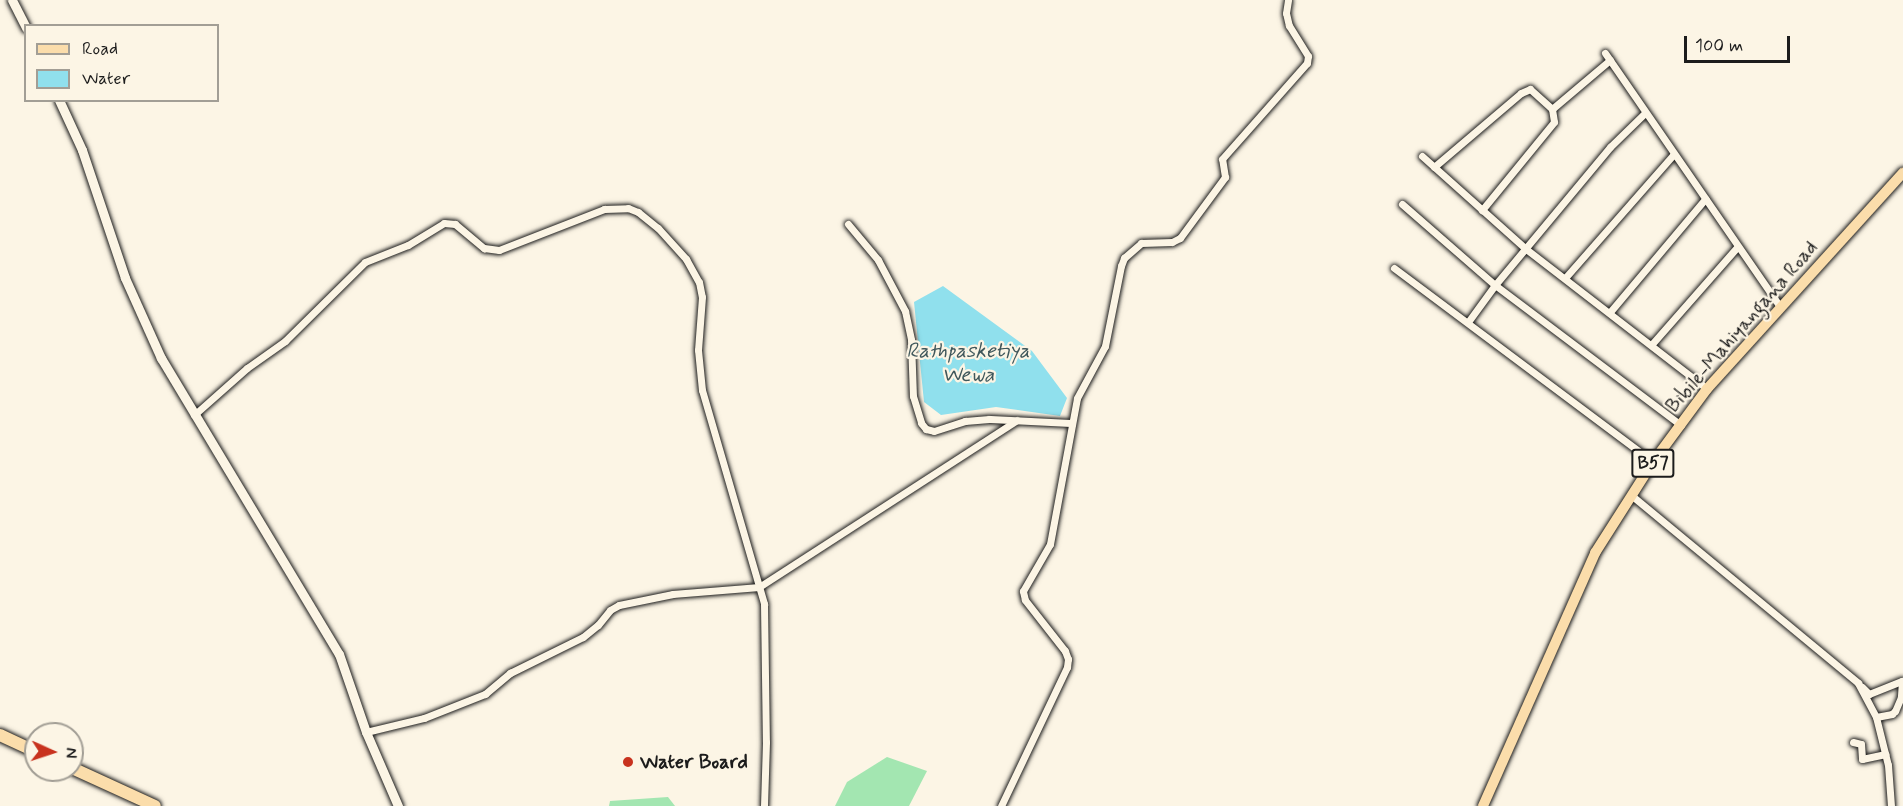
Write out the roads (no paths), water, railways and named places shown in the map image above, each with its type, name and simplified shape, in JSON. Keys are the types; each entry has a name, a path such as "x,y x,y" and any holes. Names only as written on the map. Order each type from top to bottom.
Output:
{"highway":[{"path":"0,735 24,746"},
{"path":"84,773 155,806"}],"main road":[{"name":"Bibile-Mahiyangana Road","path":"1483,806 1564,617 1595,553 1631,495 1707,388 1903,173"}],"street":[{"path":"12,0 24,24"},
{"path":"1002,806 1067,667 1068,659 1065,651 1025,600 1023,591 1050,544 1077,398 1105,346 1124,258 1141,243 1172,242 1180,238 1225,177 1222,159 1307,63 1308,56 1289,26 1286,14 1288,0"},
{"path":"1605,53 1780,307"},
{"path":"1552,109 1610,60"},
{"path":"1434,167 1521,93 1530,89 1552,109 1554,122 1482,210"},
{"path":"60,102 82,150 125,278 161,358 339,654 366,732 398,806"},
{"path":"1468,322 1495,285 1610,147 1645,113"},
{"path":"1565,278 1674,154"},
{"path":"1422,156 1526,249 1707,388"},
{"path":"1610,312 1705,200"},
{"path":"1402,204 1495,285 1681,425"},
{"path":"194,415 247,368 285,341 365,262 408,245 444,222 455,224 484,248 499,250 604,209 628,208 638,212 657,228 686,259 699,282 702,297 698,350 702,390 764,604 766,742 764,806"},
{"path":"848,224 878,260 905,311 911,340 913,396 921,423 934,431 964,421 1017,420 1072,423"},
{"path":"1652,344 1738,246"},
{"path":"1394,268 1653,462"},
{"path":"366,732 424,718 485,694 510,673 583,637 598,625 610,610 619,605 673,594 760,586 1017,420"},
{"path":"1631,495 1869,694 1902,681 1901,697 1895,711 1892,714 1876,717"},
{"path":"1858,683 1876,717 1886,754 1891,806"},
{"path":"1853,742 1860,744 1862,759 1886,754"}],"water":[{"name":"Rathpasketiya Wewa","path":"943,286 1032,351 1067,398 1060,416 996,407 941,415 924,402 914,302"}],"place":[{"name":"Water Board","path":"628,762"}]}
